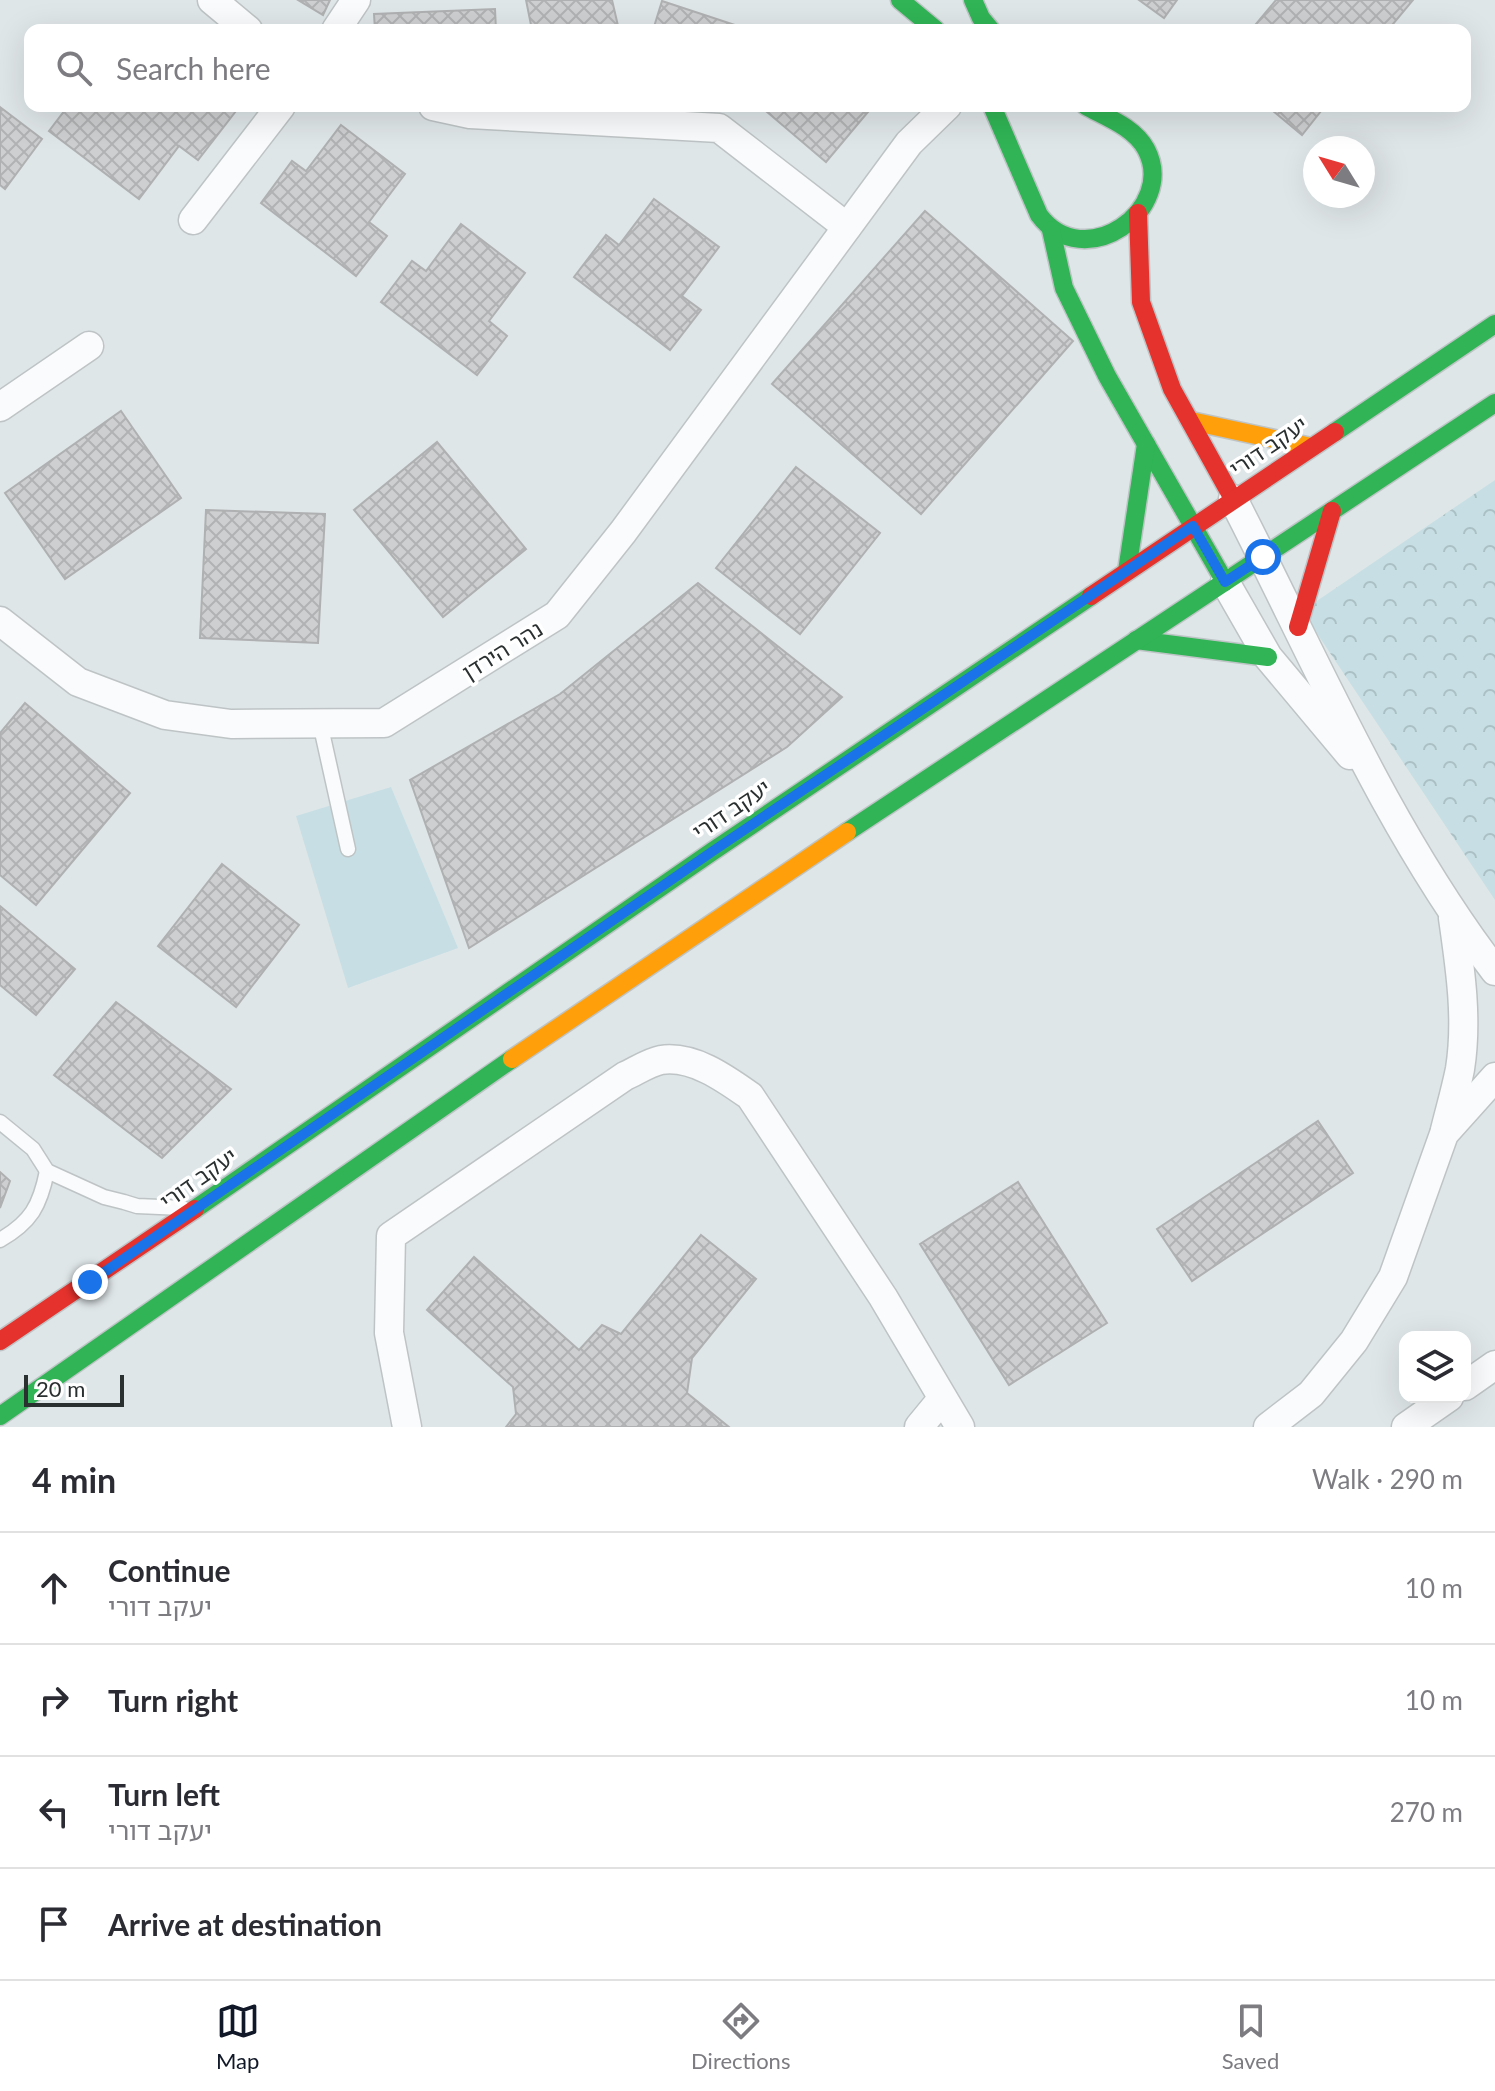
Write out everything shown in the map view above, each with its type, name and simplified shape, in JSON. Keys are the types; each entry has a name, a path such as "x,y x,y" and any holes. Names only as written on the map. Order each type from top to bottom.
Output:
{"main road":[{"path":"894,0 901,0 929,24"},
{"path":"973,0 986,24"},
{"path":"995,112 1039,215 1051,230 1065,238 1090,241 1106,237 1138,213 1151,190 1153,172 1147,150 1137,138 1097,112"},
{"path":"1138,213 1141,302 1172,389 1233,499"},
{"path":"1051,230 1064,288 1107,376 1225,582"},
{"name":"יעקב דורי","path":"0,1341 713,851 1495,324"},
{"path":"0,1416 685,939 1495,403"},
{"path":"1191,421 1311,447"},
{"path":"1127,571 1146,444"},
{"path":"1298,627 1332,511"},
{"path":"1136,640 1268,657"}],"street":[{"path":"212,0 241,24"},
{"path":"340,24 356,0"},
{"path":"193,220 276,112"},
{"path":"461,112 719,128 847,227"},
{"name":"נהר הירדן","path":"0,621 78,682 165,715 231,724 384,723 557,615 623,532 909,143 941,112"},
{"path":"0,407 89,346"},
{"path":"1233,499 1381,793 1452,914 1495,971"},
{"path":"1225,582 1268,657 1381,793"},
{"path":"1268,1427 1311,1394 1354,1341 1393,1277 1444,1134 1460,1068 1463,1027 1461,970 1452,914"},
{"path":"407,1427 389,1333 391,1236 625,1076 662,1060 687,1062 721,1075 750,1096 778,1143 883,1297 960,1427"},
{"path":"1444,1134 1495,1077"},
{"path":"1471,1382 1495,1365"},
{"path":"919,1427 942,1399"},
{"path":"1406,1427 1440,1403"}],"lane":[{"path":"320,723 348,849"},
{"path":"0,1122 33,1149 47,1171 104,1197 137,1206 196,1209"},
{"path":"0,1240 21,1228 42,1198 47,1171"}],"green space":[{"path":"1495,480 1495,900 1302,611"},
{"path":"391,787 458,948 348,988 296,816"}],"building":[{"path":"298,0 330,0 323,15"},
{"path":"526,0 612,0 618,24 531,24"},
{"path":"1139,0 1177,0 1164,18"},
{"path":"1276,0 1413,0 1393,24 1256,24"},
{"path":"662,1 732,24 655,24"},
{"path":"495,9 496,24 375,24 374,14"},
{"path":"0,107 42,139 5,189 0,185"},
{"path":"63,112 235,112 198,160 179,146 139,199 49,131"},
{"path":"767,112 868,112 826,162"},
{"path":"1274,112 1320,112 1302,135"},
{"path":"341,125 405,174 369,222 387,236 356,276 261,203 292,161 306,171"},
{"path":"654,199 719,247 682,296 701,310 670,350 574,277 606,235 619,245"},
{"path":"925,211 1073,341 921,514 772,384"},
{"path":"461,224 525,273 489,321 507,336 477,375 381,302 412,261 426,271"},
{"path":"121,411 181,498 65,579 5,493"},
{"path":"437,442 526,549 443,617 354,510"},
{"path":"796,467 880,533 800,634 716,568"},
{"path":"206,510 325,514 318,643 200,638"},
{"path":"698,583 842,697 787,747 469,948 410,780 560,694"},
{"path":"25,703 130,793 36,905 0,875 0,733"},
{"path":"222,864 299,925 236,1007 158,946"},
{"path":"0,906 75,969 36,1015 0,985"},
{"path":"116,1002 231,1089 162,1158 54,1075"},
{"path":"1318,1121 1353,1173 1192,1281 1157,1229"},
{"path":"0,1172 10,1181 0,1208"},
{"path":"1018,1182 1107,1323 1009,1385 920,1244"},
{"path":"701,1235 756,1279 692,1358 687,1393 729,1427 506,1427 516,1414 513,1387 427,1310 474,1257 579,1350 602,1325 621,1334"}],"traffic: fast":[{"path":"900,0 929,24"},
{"path":"973,0 986,24"},
{"path":"995,112 1039,215 1058,232 1079,239 1101,237 1121,227 1138,212 1149,193 1152,172 1141,141 1119,123 1098,112"},
{"path":"1051,230 1064,288 1107,376 1225,582"},
{"path":"1335,432 1495,324"},
{"path":"847,832 1495,403"},
{"path":"1127,571 1146,444"},
{"path":"195,1209 713,851 1091,596"},
{"path":"1136,640 1268,657"},
{"path":"0,1416 512,1059"}],"traffic: slow":[{"path":"1191,421 1311,447"},
{"path":"512,1059 847,832"}],"traffic: jam":[{"path":"1138,213 1141,302 1172,389 1233,499"},
{"path":"1091,596 1335,432"},
{"path":"1298,627 1332,511"},
{"path":"0,1341 195,1209"}],"route":[{"path":"90,1282 713,851 1193,526 1225,582 1263,557"}]}
